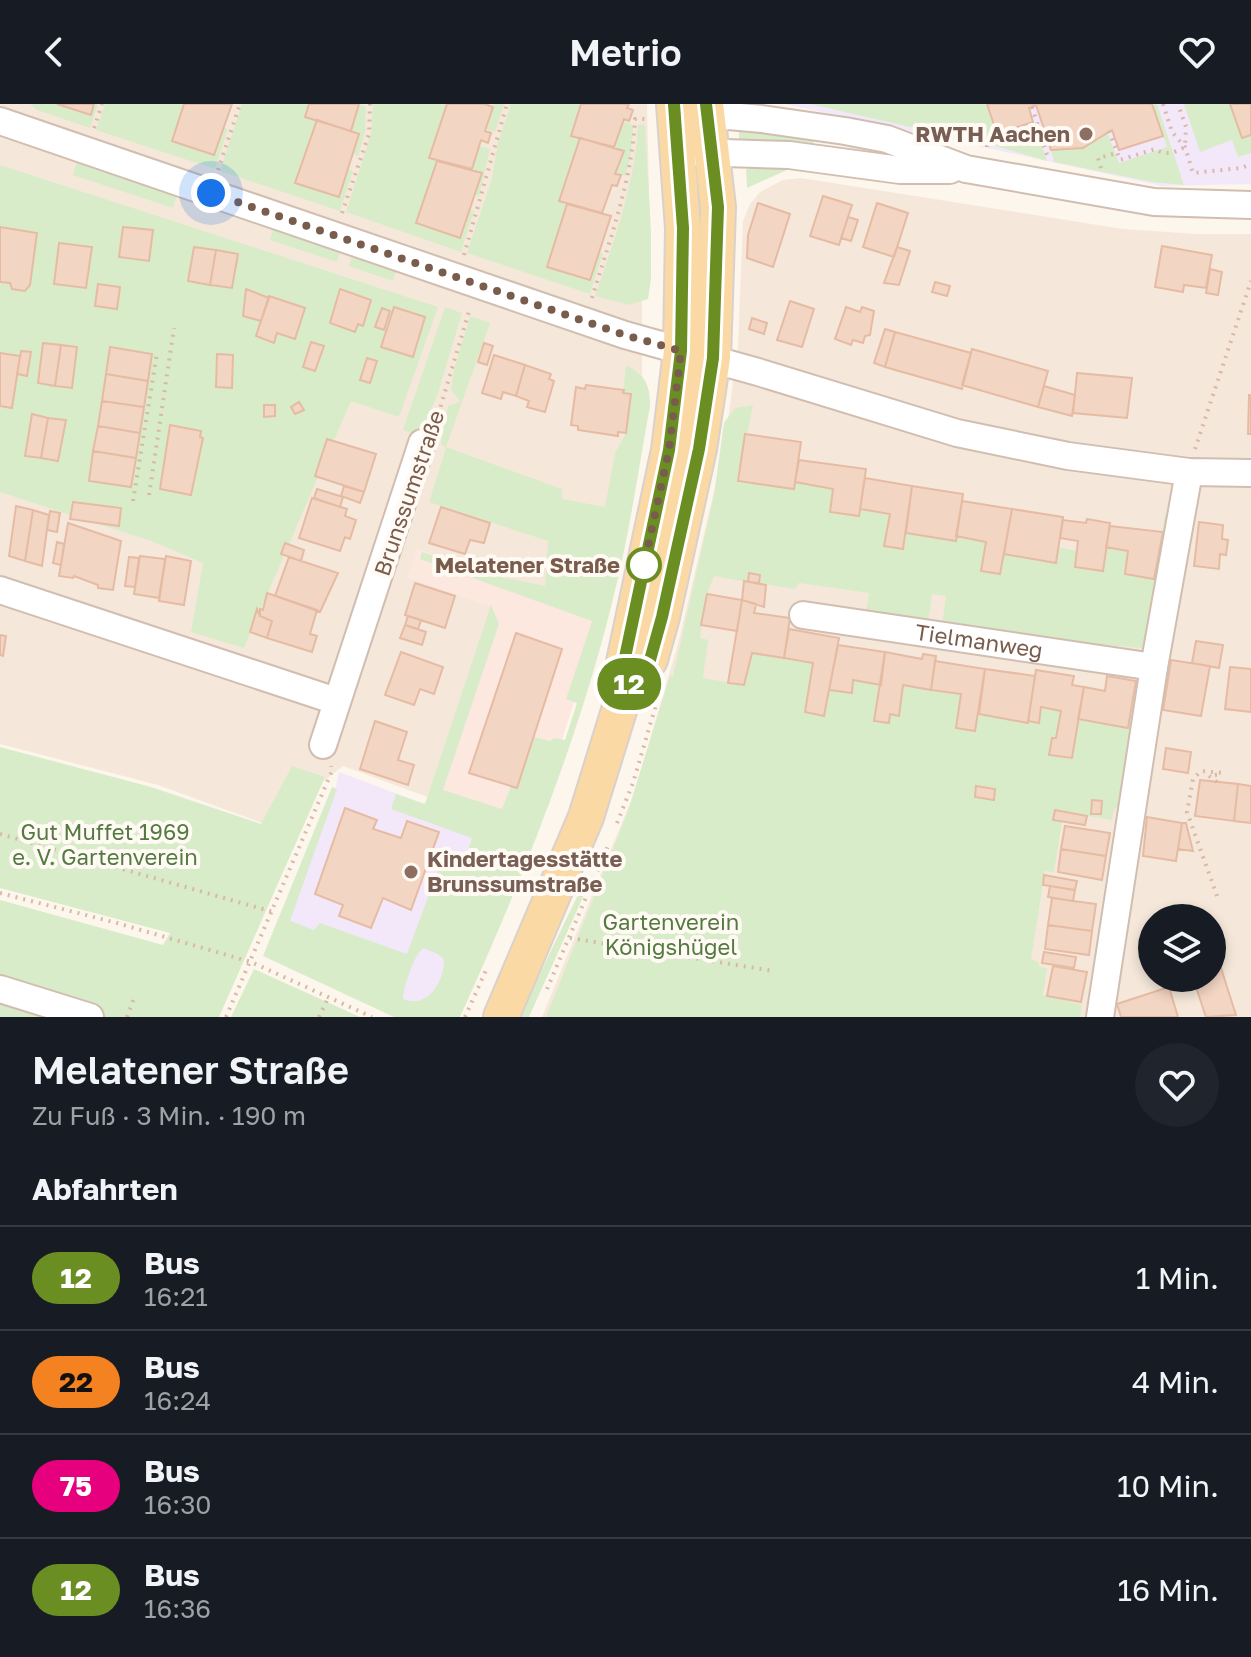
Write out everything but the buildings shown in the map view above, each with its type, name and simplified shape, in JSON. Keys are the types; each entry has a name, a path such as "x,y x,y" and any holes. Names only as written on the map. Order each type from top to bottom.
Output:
{"main road":[{"path":"501,1017 586,817 626,688 650,660 699,449 697,355 718,207 682,112"},
{"path":"494,1017 525,961"}],"street":[{"path":"682,112 762,119 887,139 976,172"},
{"path":"0,121 625,335 957,433 1068,456 1189,472 1251,473"},
{"path":"696,152 789,155 900,170 976,172 1154,202 1251,205"},
{"name":"Brunssumstraße","path":"323,745 422,443"},
{"path":"1100,1017 1154,667 1189,472"},
{"path":"0,590 336,701"},
{"name":"Tielmanweg","path":"803,615 1154,667"},
{"path":"0,989 90,1017"}],"path":[{"path":"211,193 231,121 240,104"},
{"path":"335,235 369,134 370,104"},
{"name":"Brunssumstraße","path":"422,443 431,438 468,280 496,140 507,104"},
{"path":"1163,104 1172,132 1185,147"},
{"path":"1178,104 1186,127 1185,147 1193,173 1251,164"},
{"path":"1032,107 1043,141"},
{"path":"595,288 622,181 634,154 633,117 682,112"},
{"path":"976,172 987,143 1038,126"},
{"path":"1109,131 1120,160 1155,149 1168,154 1185,147"},
{"path":"489,138 496,140"},
{"path":"1102,170 1098,158 1117,153"},
{"path":"352,161 358,164"},
{"path":"1234,169 1238,178"},
{"path":"1189,472 1251,281"},
{"path":"149,495 174,328"},
{"path":"133,501 157,353"},
{"path":"226,1017 332,771 323,745"},
{"path":"1217,782 1209,776 1223,773 1201,771 1193,779 1187,812 1217,896"},
{"path":"0,834 273,912"},
{"path":"0,893 251,962 372,1017"},
{"path":"570,938 773,971"},
{"path":"465,1017 492,959"},
{"path":"127,1017 134,998"},
{"path":"319,1017 328,998"}],"shaded area":[{"path":"0,104 647,104 650,232 642,294 642,390 634,452 559,598 417,549 408,577 494,607 433,799 343,766 268,825 158,785 0,744"},
{"name":"RWTH Aachen","path":"785,104 1251,104 1251,184 1162,186"},
{"path":"801,178 1123,229 1251,234 1251,1017 542,1017 635,791 678,644 724,449 738,346 743,221 750,204 760,192 783,180"},
{"path":"417,549 559,598 604,609 531,836 433,799 494,608 407,577"},
{"name":"Kindertagesstätte Brunssumstraße","path":"339,772 531,844 456,1017 264,956 317,836"}],"green space":[{"path":"30,104 57,104 90,115 94,104 98,104 90,128 37,110"},
{"path":"105,104 184,104 173,141 213,155 223,127 228,129 215,169 96,130"},
{"path":"242,104 309,104 317,120 296,182 347,168 353,171 340,211 220,171"},
{"path":"359,104 366,107 365,133 358,156 353,154 359,134 351,131"},
{"path":"373,104 447,104 429,158 437,161 416,223 468,209 474,211 461,252 346,212 371,134"},
{"path":"494,104 504,104 495,132 486,129"},
{"path":"511,104 581,104 571,135 580,138 559,201 567,204 547,266 590,280 599,252 603,253 590,294 467,253 492,178 498,143"},
{"path":"810,104 987,104 997,134 980,143"},
{"path":"1152,104 1157,104 1184,185 1152,182 1054,162 1051,150 1083,148 1107,132 1119,163 1167,147"},
{"path":"1184,104 1230,104 1242,138 1251,135 1251,153 1238,157 1232,140 1200,152"},
{"path":"623,121 633,125 631,154 625,176 616,173 624,151 614,147"},
{"path":"638,125 645,125 651,279 648,299 629,305 595,296 628,191"},
{"path":"739,127 811,136 814,143 809,149 739,139"},
{"path":"1037,130 1047,161 992,145"},
{"path":"480,146 490,149 479,197 473,194 481,173 472,169"},
{"path":"77,161 177,194 173,208 73,175"},
{"path":"786,162 787,170 747,188 746,170 756,163"},
{"path":"0,165 438,307 399,417 351,401 244,648 191,632 203,563 154,542 0,492"},
{"path":"274,227 341,248 337,262 270,240"},
{"path":"353,252 397,268 393,281 349,266"},
{"path":"445,307 462,313 421,437 403,430"},
{"path":"470,316 490,323 446,447 562,489 562,499 605,507 615,453 626,433 631,395 623,393 626,365 645,381 650,406 624,551 594,671 555,788 510,904 460,1017 394,1017 263,956 332,787 337,789 290,921 314,930 320,923 407,954 442,859 463,866 472,838 391,809 396,794 425,804 491,605 499,624 443,790 502,809 511,786 517,788 534,737 550,741 554,738 565,740 577,703 566,699 592,621 420,559 422,552 488,574 545,586 548,541 429,502 446,448 441,444 448,406 460,402 451,389","holes":["423,948 444,960 443,968 433,992 420,1000 403,999 410,971 420,951"]},
{"name":"Gartenverein Königshügel","path":"753,405 738,481 793,489 795,482 833,489 830,512 858,516 860,509 890,514 884,546 903,549 906,533 955,540 956,536 986,542 981,571 1000,574 1004,554 1055,563 1058,547 1077,551 1075,567 1103,571 1106,547 1128,551 1125,574 1154,579 1165,514 1176,516 1152,649 944,630 946,596 932,594 928,623 865,616 869,593 799,583 795,589 759,583 760,575 750,573 748,582 714,576 707,594 700,638 708,640 703,678 744,685 752,653 813,663 806,712 824,715 829,690 851,693 853,680 881,685 874,720 888,723 890,714 899,715 903,685 961,694 956,728 975,731 979,714 1038,723 1041,707 1061,711 1056,738 1052,738 1049,754 1071,758 1078,719 1128,728 1136,681 1144,681 1124,805 1114,809 1112,820 1055,811 1053,820 1062,821 1054,872 1045,871 1031,959 1038,962 1040,967 1047,968 1043,995 1082,1005 1080,1017 546,1017 628,811 670,676 673,676 714,495 724,423 735,408"},
{"name":"Gut Muffet 1969 e. V. Gartenverein","path":"0,747 151,787 261,824 292,766 325,777 219,1017 0,1017 0,900 163,945 170,933 0,888"},
{"path":"588,874 592,877 529,1017 519,1017"},
{"path":"254,969 360,1017 231,1017"}],"bus line":[{"name":"12","path":"674,104 683,228 681,351 669,450 628,636 624,662 626,688 650,660 662,617 699,449 713,358 718,207 706,104"}],"place":[{"name":"RWTH Aachen","path":"1086,134"},
{"name":"Melatener Straße","path":"644,565"},
{"name":"Kindertagesstätte Brunssumstraße","path":"411,872"}],"route":[{"path":"211,193 625,335 681,351 669,450 644,565"}]}
